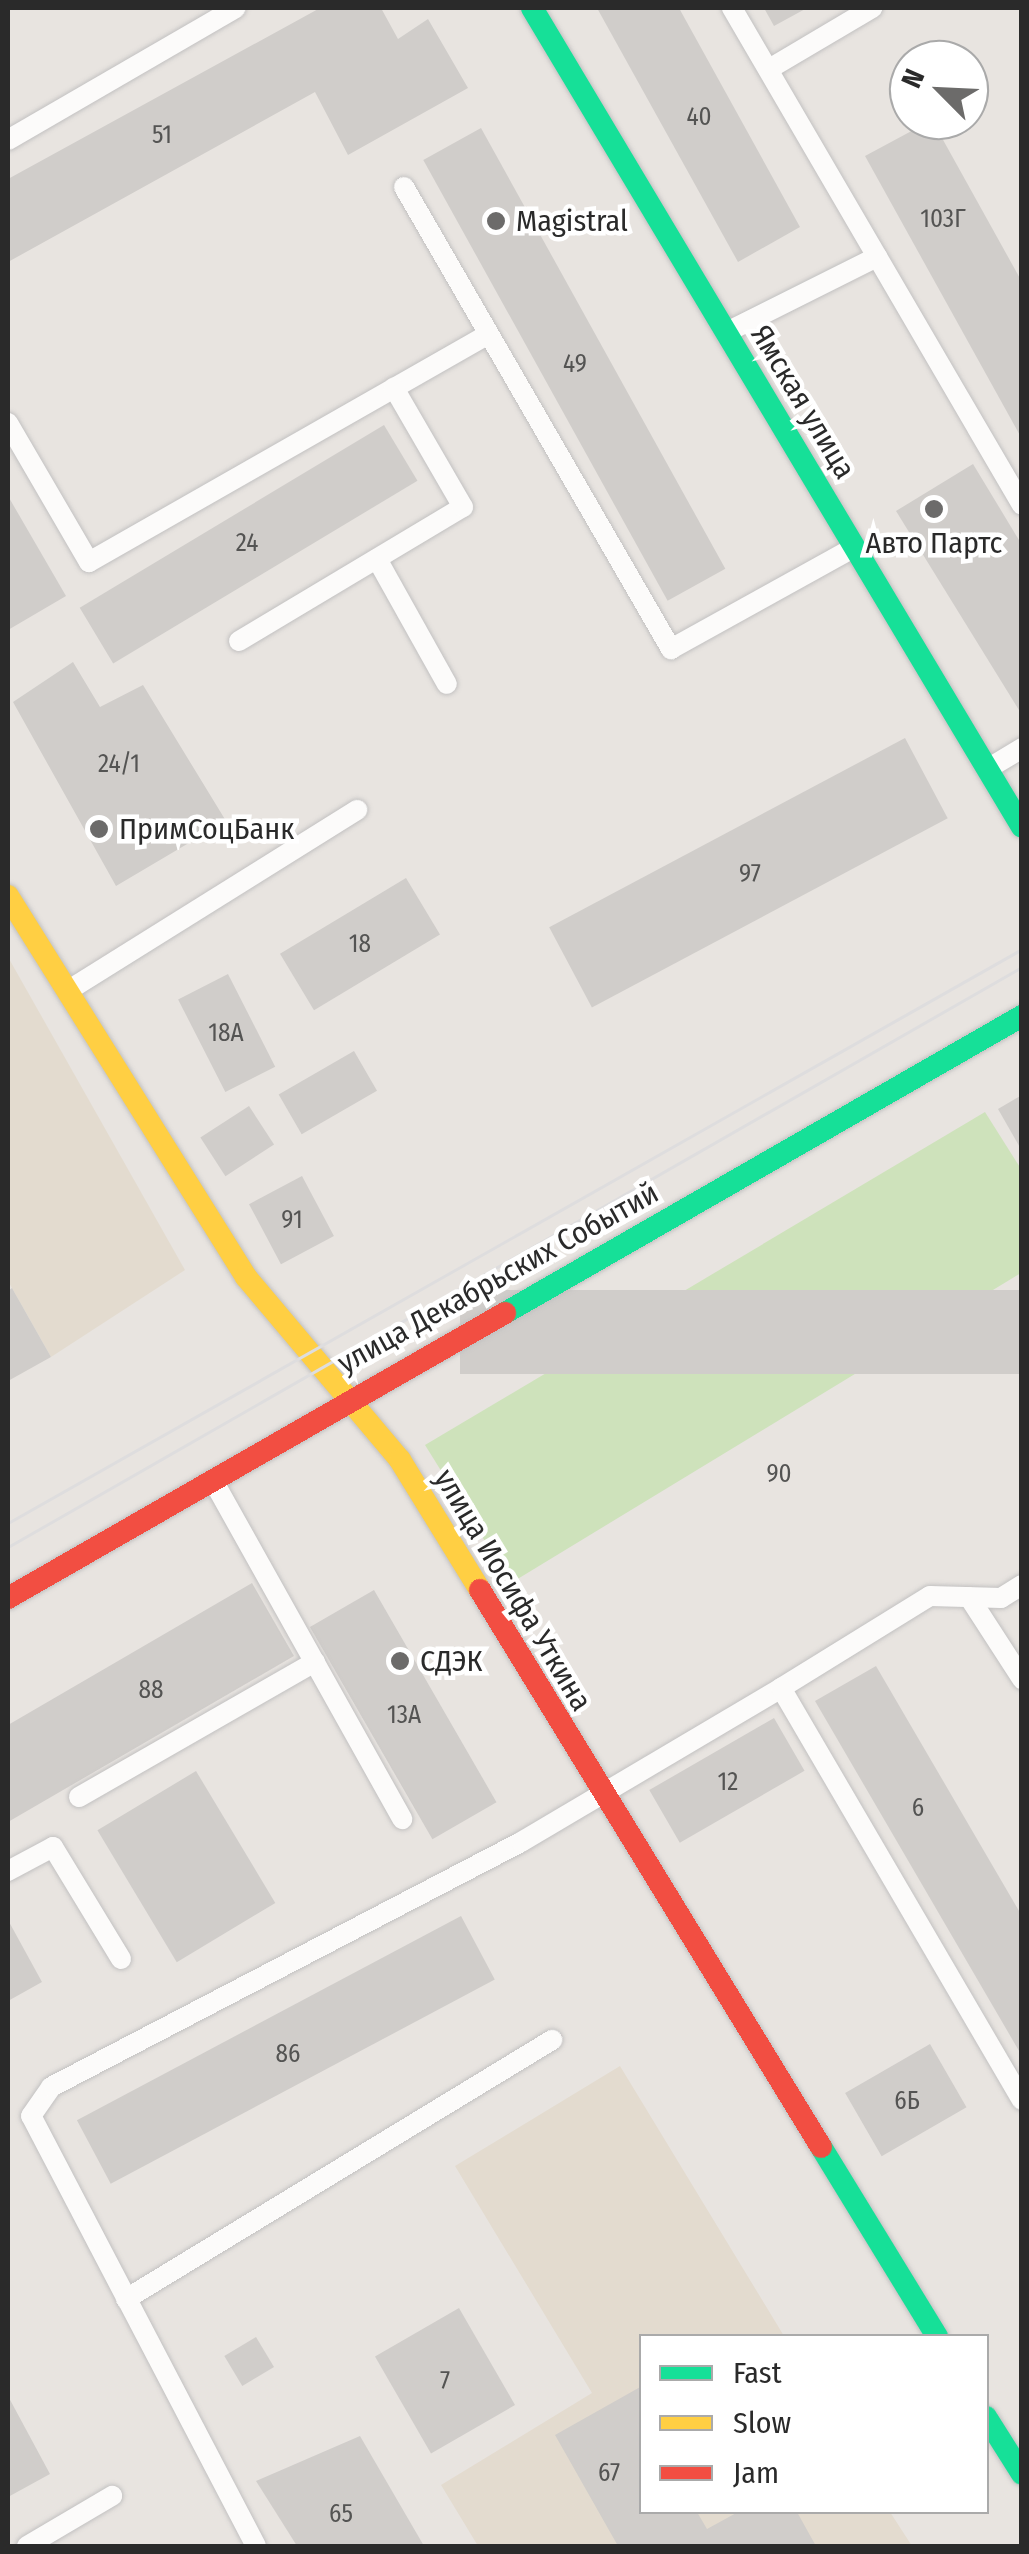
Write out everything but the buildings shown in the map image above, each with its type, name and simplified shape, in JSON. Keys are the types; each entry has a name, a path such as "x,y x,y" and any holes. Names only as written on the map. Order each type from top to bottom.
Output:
{"street":[{"name":"Ямская улица","path":"532,8 1022,826"},
{"name":"улица Иосифа Уткина","path":"8,896 246,1277 350,1395 400,1460 936,2334"},
{"name":"улица Декабрьских Событий","path":"8,1598 350,1395 1022,1016"},
{"path":"989,2420 1019,2462"}],"lane":[{"path":"8,140 236,8"},
{"path":"732,8 1022,504"},
{"path":"769,69 872,8"},
{"path":"404,187 670,649 854,546"},
{"path":"726,332 877,256"},
{"path":"8,424 89,562 489,334"},
{"path":"239,642 463,507 394,388"},
{"path":"376,559 447,684"},
{"path":"987,768 1022,748"},
{"path":"67,991 356,810"},
{"path":"212,1478 402,1818"},
{"path":"256,2546 31,2116 51,2087 601,1793 930,1596 1001,1598 1022,1585"},
{"path":"970,1597 1022,1679"},
{"path":"79,1796 315,1662"},
{"path":"781,1688 1022,2100"},
{"path":"8,1872 54,1848 121,1959"},
{"path":"126,2299 552,2040"},
{"path":"27,2546 112,2496"}],"shaded area":[{"path":"8,957 185,1270 51,1357 8,1281"},
{"path":"620,2066 783,2334 639,2334 639,2514 891,2514 912,2546 478,2546 441,2485 592,2393 455,2166"}],"green space":[{"path":"985,1112 1021,1169 1021,1273 511,1583 425,1445"}],"tram line":[{"path":"8,1523 1022,949"},
{"path":"8,1547 1022,967"}],"traffic: fast":[{"path":"532,8 1022,827"},
{"path":"505,1313 1022,1016"},
{"path":"821,2147 936,2334"},
{"path":"989,2422 1022,2474"}],"traffic: slow":[{"path":"8,896 246,1277 400,1460 480,1590"}],"traffic: jam":[{"path":"8,1598 505,1313"},
{"path":"480,1590 821,2147"}],"place":[{"name":"Magistral","path":"496,221"},
{"name":"Авто Партс","path":"934,509"},
{"name":"ПримСоцБанк","path":"99,829"},
{"name":"СДЭК","path":"400,1661"}]}
